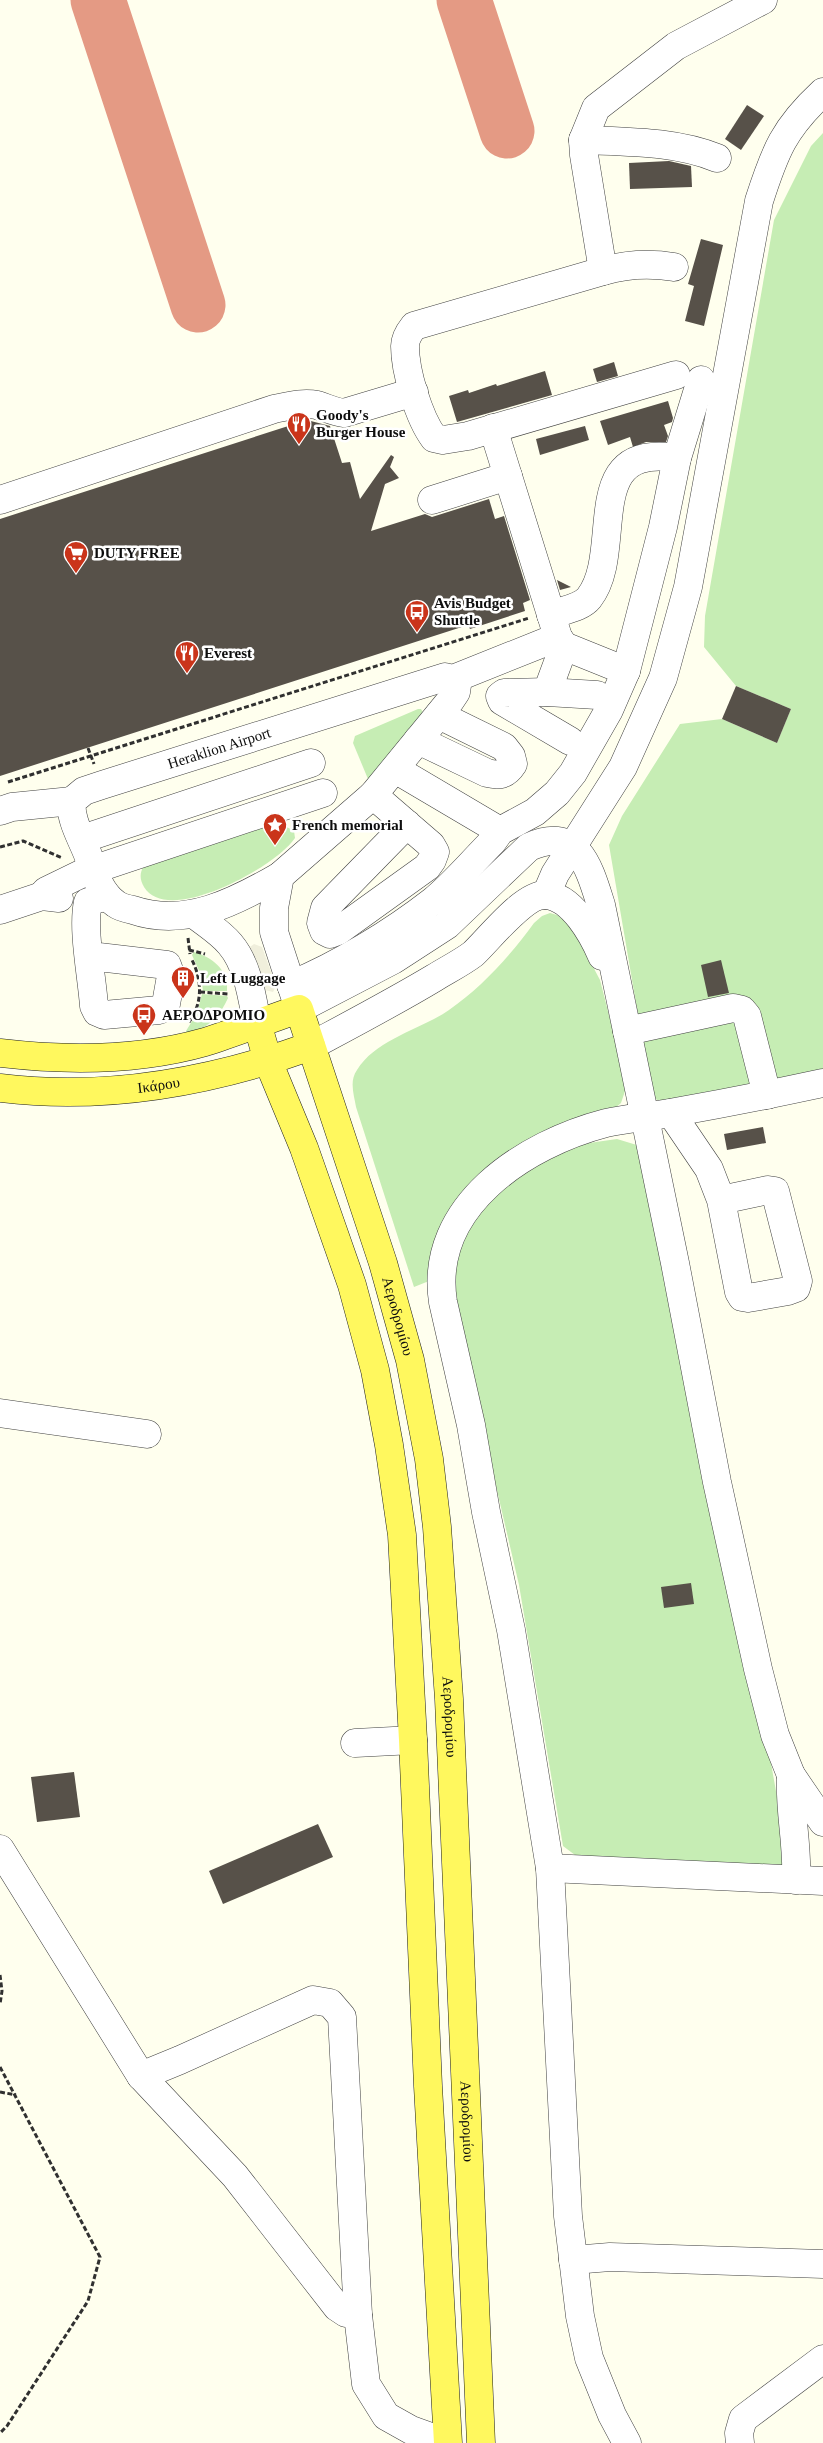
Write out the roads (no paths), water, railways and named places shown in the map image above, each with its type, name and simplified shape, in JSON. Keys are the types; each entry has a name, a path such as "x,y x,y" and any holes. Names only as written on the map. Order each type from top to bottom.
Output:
{"main road":[{"path":"0,1053 62,1058 96,1058 147,1054 204,1042 257,1024 295,997"},
{"name":"Αεροδρομίου","path":"295,997 383,1263 410,1360 429,1459 437,1527 448,1699 481,2443"},
{"path":"257,1024 268,1061 304,1148 352,1285 375,1370 390,1445 402,1535 447,2443"},
{"name":"Ικάρου","path":"0,1088 37,1092 98,1092 154,1086 213,1076 268,1061 311,1046"}],"street":[{"path":"602,271 583,140 596,108 668,52 763,0"},
{"path":"546,895 555,874 623,767 663,678 688,587 759,201 775,153 784,137 810,104 823,92"},
{"path":"583,140 653,143 703,152 716,158"},
{"path":"295,997 315,975 378,938 433,900 493,842 500,831 535,812 557,794 573,773 609,710 626,672 663,527 677,458 688,378 468,436 443,440 434,438 429,431 414,392 404,344 409,332 414,326 602,271 650,263 674,267"},
{"path":"0,500 274,409 300,404 318,406 332,412 344,413 414,392"},
{"path":"494,428 558,633 626,672"},
{"path":"547,692 558,633 577,606 589,598 599,578 615,483 623,468 632,462 650,457 677,458"},
{"path":"432,500 508,476"},
{"path":"276,730 445,677 453,678 558,633"},
{"path":"316,844 373,795 395,769 456,692 457,684 453,678"},
{"path":"570,741 500,699 501,694 547,692 597,694"},
{"path":"418,740 487,774 499,776 508,771 513,764 511,756 504,747 439,715"},
{"name":"Heraklion Airport","path":"0,812 12,807 72,801 84,791 276,730 298,745 311,764 328,810 322,833 316,844 306,855 280,876 248,895 194,914 171,918 150,916 98,899"},
{"path":"82,839 311,764"},
{"path":"395,769 500,831"},
{"path":"0,910 42,896 57,884 93,870 323,793"},
{"path":"373,795 407,824"},
{"path":"72,801 70,808 93,870 98,899"},
{"path":"295,997 392,960 447,925 529,847 543,841 558,841 572,846 586,861 601,905 758,1670 775,1736 791,1775 823,1822"},
{"path":"280,876 274,908 274,932 295,997"},
{"path":"311,1046 411,992 471,955 524,903 532,898 546,895 558,900 578,914 598,947 618,992"},
{"path":"42,896 98,899"},
{"path":"90,956 86,911 98,899"},
{"path":"194,914 230,944 238,957 251,989 257,1024"},
{"path":"392,960 402,972 411,992"},
{"path":"627,1031 733,1008 742,1010 747,1016 767,1095"},
{"path":"627,2443 612,2415 588,2358 580,2316 568,2216 550,1868 511,1630 486,1512 471,1425 443,1302 441,1269 443,1252 458,1220 486,1187 515,1163 549,1144 606,1123 644,1118 823,1083"},
{"path":"671,1113 709,1169 721,1200"},
{"path":"0,1414 147,1434"},
{"path":"355,1743 413,1740"},
{"path":"791,1775 789,1801 798,1854 796,1880"},
{"path":"0,1850 140,2076 235,2176 337,2307 346,2314 358,2314"},
{"path":"550,1868 823,1881"},
{"path":"140,2076 313,2000 330,2003 342,2017 358,2314 366,2384 386,2416 411,2430 447,2443"},
{"path":"573,2260 610,2257 823,2264"},
{"path":"740,2443 739,2433 743,2419 823,2359"}],"place":[{"name":"Goody's Burger House","path":"299,445"},
{"name":"DUTY FREE","path":"76,574"},
{"name":"Avis Budget Shuttle","path":"417,633"},
{"name":"Everest","path":"187,674"},
{"name":"French memorial","path":"275,846"},
{"name":"Left Luggage","path":"183,999"},
{"name":"ΑΕΡΟΔΡΟΜΙΟ","path":"144,1036"}]}
